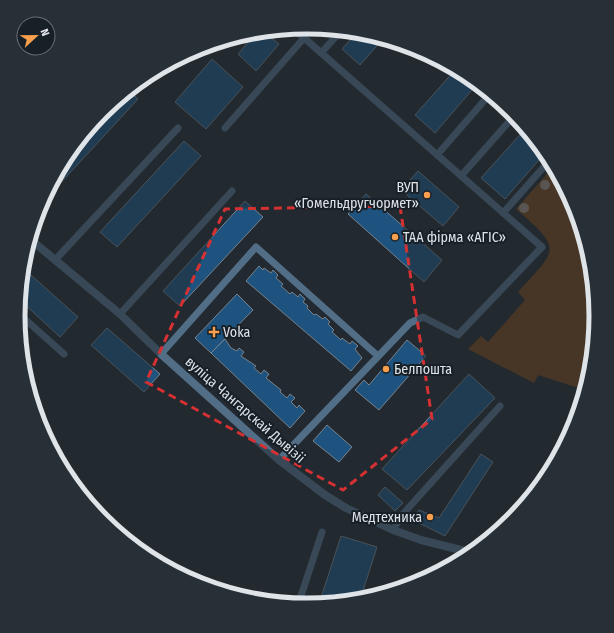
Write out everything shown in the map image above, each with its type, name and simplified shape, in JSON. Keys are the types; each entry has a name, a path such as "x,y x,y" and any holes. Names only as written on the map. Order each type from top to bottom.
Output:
{"street":[{"name":"вуліца Чангарскай Дывізіі","path":"35,243 120,314 161,354 279,460 325,495 346,508 393,530 421,540 464,551"}],"lane":[{"path":"279,460 410,323 423,317 458,335 542,247 300,34"},
{"path":"321,53 336,36"},
{"path":"225,128 304,38"},
{"path":"437,155 486,99"},
{"path":"461,176 510,121"},
{"path":"55,260 178,128"},
{"path":"503,213 545,166"},
{"path":"120,314 232,191"},
{"path":"161,354 256,247 378,356"},
{"path":"25,319 64,354"},
{"path":"393,530 403,514 500,406"},
{"path":"300,598 322,532"}],"highlighted area":[{"path":"400,206 432,419 343,490 146,382 225,209"}],"shaded area":[{"path":"549,172 568,209 584,261 587,280 589,316 587,353 579,388 538,375 534,383 468,349 481,336 488,342 525,300 518,292 541,266 550,249 548,242 542,233 516,209"}],"building":[{"path":"270,37 279,44 256,71 238,54 250,41"},
{"path":"351,38 379,44 360,65 342,49"},
{"path":"212,59 243,87 206,129 175,102"},
{"path":"451,74 473,89 435,133 415,115"},
{"path":"133,95 138,99 56,188 83,145 95,131 121,104"},
{"path":"521,133 540,159 505,199 481,178"},
{"path":"184,141 201,156 117,247 100,232"},
{"path":"418,171 459,207 443,226 401,190"},
{"name":"ТАА фірма «АГІС»","path":"366,194 442,260 424,282 348,214"},
{"path":"245,201 263,217 180,306 163,291"},
{"path":"259,266 263,270 264,268 271,273 273,270 278,275 276,278 283,284 281,286 290,294 292,292 298,297 300,294 305,299 303,302 308,306 307,308 314,315 316,314 323,319 325,317 330,322 328,324 334,330 332,332 341,340 342,338 350,344 352,341 358,346 355,349 362,358 351,371 246,281"},
{"path":"28,273 78,317 60,337 26,305"},
{"path":"237,294 253,310 211,353 195,338"},
{"path":"107,328 160,374 144,392 91,345"},
{"path":"225,339 231,348 237,351 239,348 244,352 241,356 256,366 254,368 261,374 264,370 269,374 266,378 281,390 280,392 287,398 290,394 295,398 291,402 297,408 299,405 305,411 290,428 211,353"},
{"path":"407,340 426,356 379,410 355,390 364,380 369,385"},
{"path":"469,374 495,398 407,490 382,469"},
{"path":"327,425 352,447 339,462 313,441"},
{"path":"481,454 493,462 445,536 413,520 419,510 439,518"},
{"path":"385,487 403,503 395,511 378,495"},
{"path":"341,536 377,547 362,593 321,598"}],"place":[{"name":"ВУП «Гомельдругчормет»","path":"427,195"},
{"name":"ТАА фірма «АГІС»","path":"395,237"},
{"name":"Voka","path":"214,332"},
{"name":"Белпошта","path":"386,369"},
{"name":"Медтехника","path":"430,517"}]}
